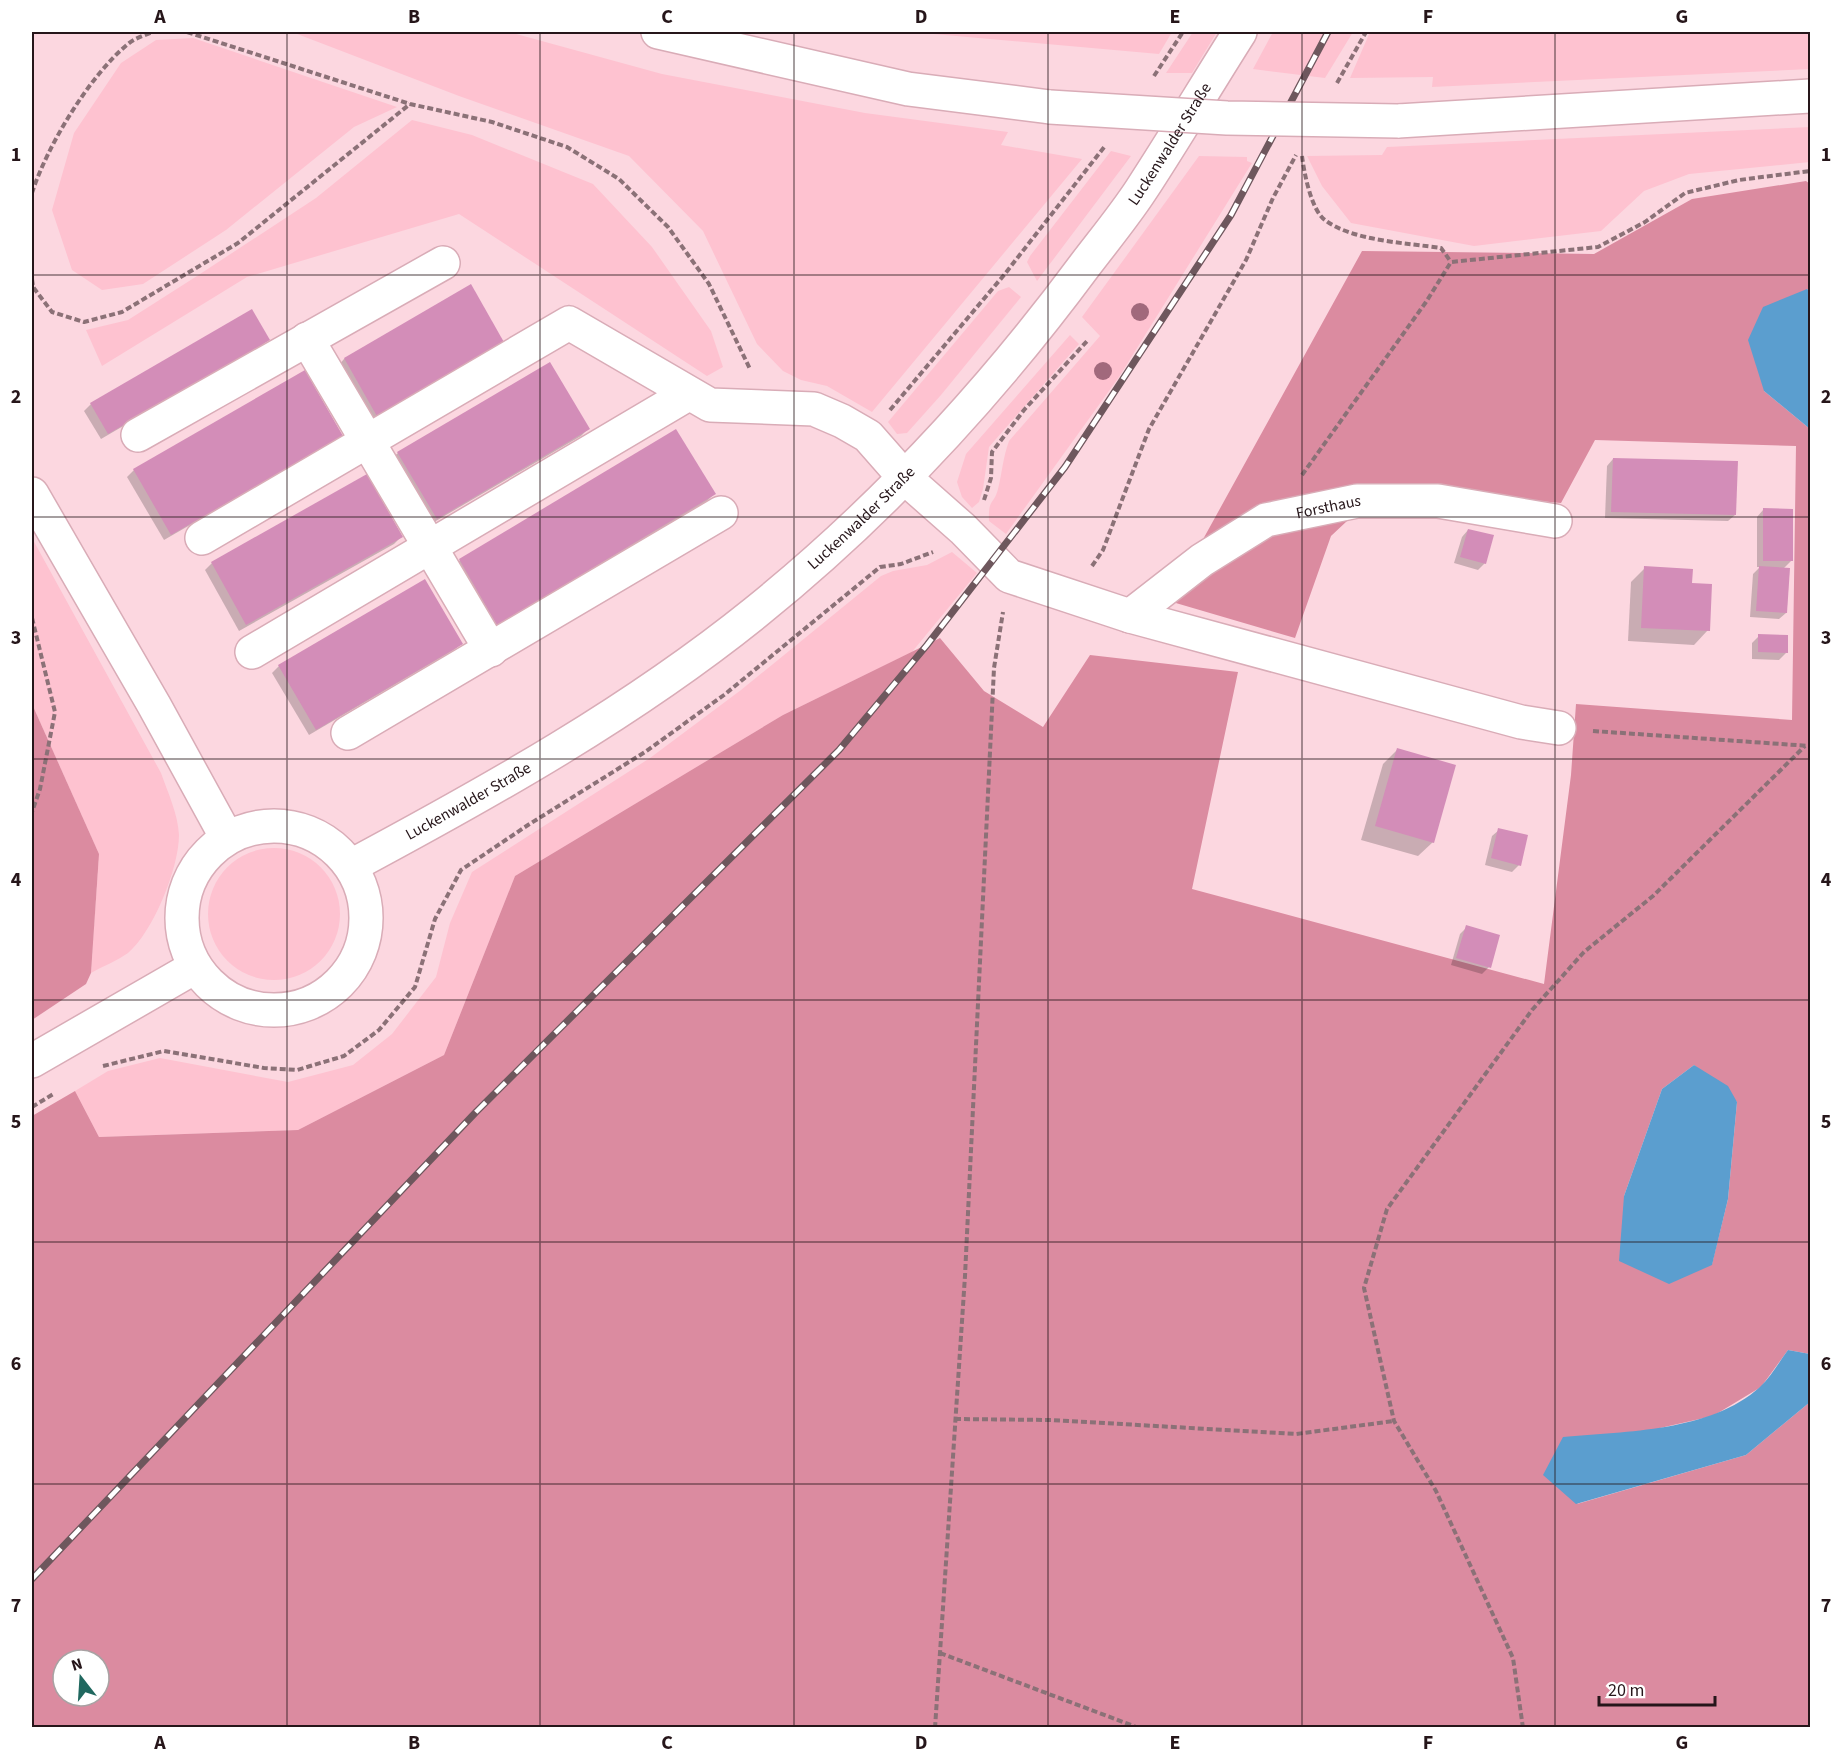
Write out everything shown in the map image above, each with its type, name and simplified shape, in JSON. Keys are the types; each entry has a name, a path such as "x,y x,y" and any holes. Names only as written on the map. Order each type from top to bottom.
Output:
{"main road":[{"path":"658,32 908,89 1050,107 1227,118 1398,121 1810,96"},
{"name":"Luckenwalder Straße","path":"351,866 435,821 569,742 675,673 758,611 904,477 972,405 1052,310 1140,192 1240,32"},
{"path":"138,435 443,263"},
{"path":"202,538 570,323 710,405 814,409 868,436 904,477 963,529 1009,576 1130,616 1521,722 1559,728"},
{"path":"307,339 491,650"},
{"path":"252,652 688,394"},
{"path":"32,494 154,705 227,838"},
{"name":"Forsthaus","path":"1130,616 1202,560 1266,520 1357,501 1438,501 1555,521"},
{"path":"348,733 721,513"},
{"path":"281,826 308,832 332,846 351,866 363,893 366,922 361,951 346,976 324,996 297,1008 268,1011 239,1005 214,989 195,967 184,940 181,911 188,882 204,857 227,838 253,828 281,826"},
{"path":"32,1061 195,967"}],"path":[{"path":"32,193 41,165 98,73 130,43 153,32"},
{"path":"186,32 410,104 492,122 567,147 619,179 668,227 709,284 739,342 766,407"},
{"path":"1152,79 1183,32"},
{"path":"1336,84 1366,32"},
{"path":"32,279 33,287 52,312 84,322 122,312 238,243 410,104"},
{"path":"868,436 1004,275 1106,144"},
{"path":"1050,590 1082,579 1103,550 1149,429 1246,260 1272,198 1301,146 1305,180 1323,220 1349,232 1441,249 1451,262"},
{"path":"1451,262 1598,247 1645,222 1685,194 1739,180 1810,171"},
{"path":"1300,478 1413,321 1451,262"},
{"path":"96,1070 105,1064 164,1051 264,1068 297,1070 344,1056 379,1030 415,987 435,919 461,870 645,752 707,708 880,567 901,564 942,548 963,529 983,503 991,478 992,452 1024,410 1088,340"},
{"path":"935,1728 965,1276 994,668 1009,576"},
{"path":"32,618 54,712 40,789 32,812"},
{"path":"1559,728 1810,746"},
{"path":"1523,1728 1513,1658 1436,1491 1394,1421 1364,1288 1387,1209 1532,1010 1584,952 1653,896 1805,746"},
{"path":"32,1107 59,1091"},
{"path":"955,1419 1051,1420 1296,1434 1394,1421"},
{"path":"940,1653 1139,1728"}],"shaded area":[{"path":"292,32 509,32 662,74 865,113 1008,132 1001,145 1082,159 872,412 827,386 801,380 783,371 757,344 703,231 629,156 459,96"},
{"path":"911,32 1172,32 1159,54"},
{"path":"1193,32 1217,32 1192,73 1166,73"},
{"path":"1273,32 1353,32 1325,78 1253,69"},
{"path":"1370,32 1810,32 1810,69 1432,87 1433,77 1350,78"},
{"path":"193,38 397,107 354,127 226,230 143,284 102,290 72,270 52,210 74,133 121,63 156,40"},
{"path":"412,120 472,135 593,184 652,247 711,331 723,367 707,376 459,214 247,277 102,366 86,330 128,320 197,276 316,198"},
{"path":"1810,127 1810,162 1689,174 1644,191 1601,231 1474,246 1351,223 1322,186 1307,156 1382,155 1387,147"},
{"path":"1111,151 1131,156 1037,281 1027,262 1030,256"},
{"path":"1199,156 1247,157 1247,161 1252,163 1119,377 1006,534 989,521 989,514 990,505 998,489 1009,441 1100,336 1082,317"},
{"path":"1806,181 1810,184 1810,291 1807,289 1764,391 1810,429 1810,1354 1788,1350 1761,1387 1713,1416 1660,1428 1577,1504 1746,1455 1810,1402 1810,1727 32,1727 32,1116 75,1091 99,1137 298,1130 444,1055 515,876 783,715 940,638 984,691 1043,727 1090,655 1238,672 1192,889 1544,984 1571,775 1576,704 1792,720 1796,446 1595,440 1561,503 1447,493 1362,507 1331,536 1295,638 1169,601 1362,251 1594,254 1692,199","holes":["1694,1065 1737,1102 1728,1199 1712,1264 1624,1196 1662,1089"]},
{"path":"1009,287 1021,297 907,433 897,434 888,422 998,291"},
{"path":"1070,335 1079,344 989,447 983,489 979,502 972,508 962,497 957,482 966,454"},
{"path":"32,538 161,773 177,819 179,835 175,864 163,898 147,930 128,953 91,973 99,854 32,704"},
{"path":"952,552 977,573 912,652 783,715 515,876 444,1055 298,1130 99,1137 75,1091 108,1071 160,1058 288,1082 353,1065 392,1034 436,977 450,923 472,872 650,758 741,690 881,576 893,571 927,565"},
{"path":"32,704 99,854 91,973 86,984 32,1020"},
{"path":"274,848 299,853 321,867 335,889 340,914 335,939 321,961 299,975 274,980 249,975 227,961 213,939 208,914 213,889 227,867 249,853"}],"water":[{"path":"1807,289 1810,291 1810,429 1764,391 1748,340 1763,307"},
{"path":"1694,1065 1728,1086 1737,1102 1728,1199 1712,1265 1669,1284 1619,1261 1624,1196 1662,1089"},
{"path":"1788,1350 1810,1354 1810,1402 1746,1455 1576,1504 1543,1475 1563,1437 1667,1427 1717,1413 1740,1402 1760,1387"}],"building":[{"path":"471,284 505,344 378,418 344,358"},
{"path":"252,309 270,340 108,434 90,403"},
{"path":"550,362 590,429 437,519 397,452"},
{"path":"305,370 343,436 171,535 133,469"},
{"path":"676,429 716,494 497,625 459,559"},
{"path":"1613,458 1738,461 1736,515 1611,512"},
{"path":"367,474 403,537 246,625 211,562"},
{"path":"1763,508 1793,509 1793,561 1763,561"},
{"path":"1468,529 1494,535 1486,564 1460,557"},
{"path":"1644,566 1693,569 1692,583 1712,584 1710,631 1641,628"},
{"path":"1759,566 1790,568 1787,613 1756,611"},
{"path":"425,579 463,644 316,730 278,665"},
{"path":"1758,634 1788,635 1788,653 1758,652"},
{"path":"1397,748 1456,765 1434,843 1375,826"},
{"path":"1498,828 1528,835 1521,866 1491,858"},
{"path":"1466,925 1500,935 1491,968 1456,958"}],"railway":[{"path":"32,1579 476,1112 839,750 927,645 1065,467 1231,215 1328,32"}]}
